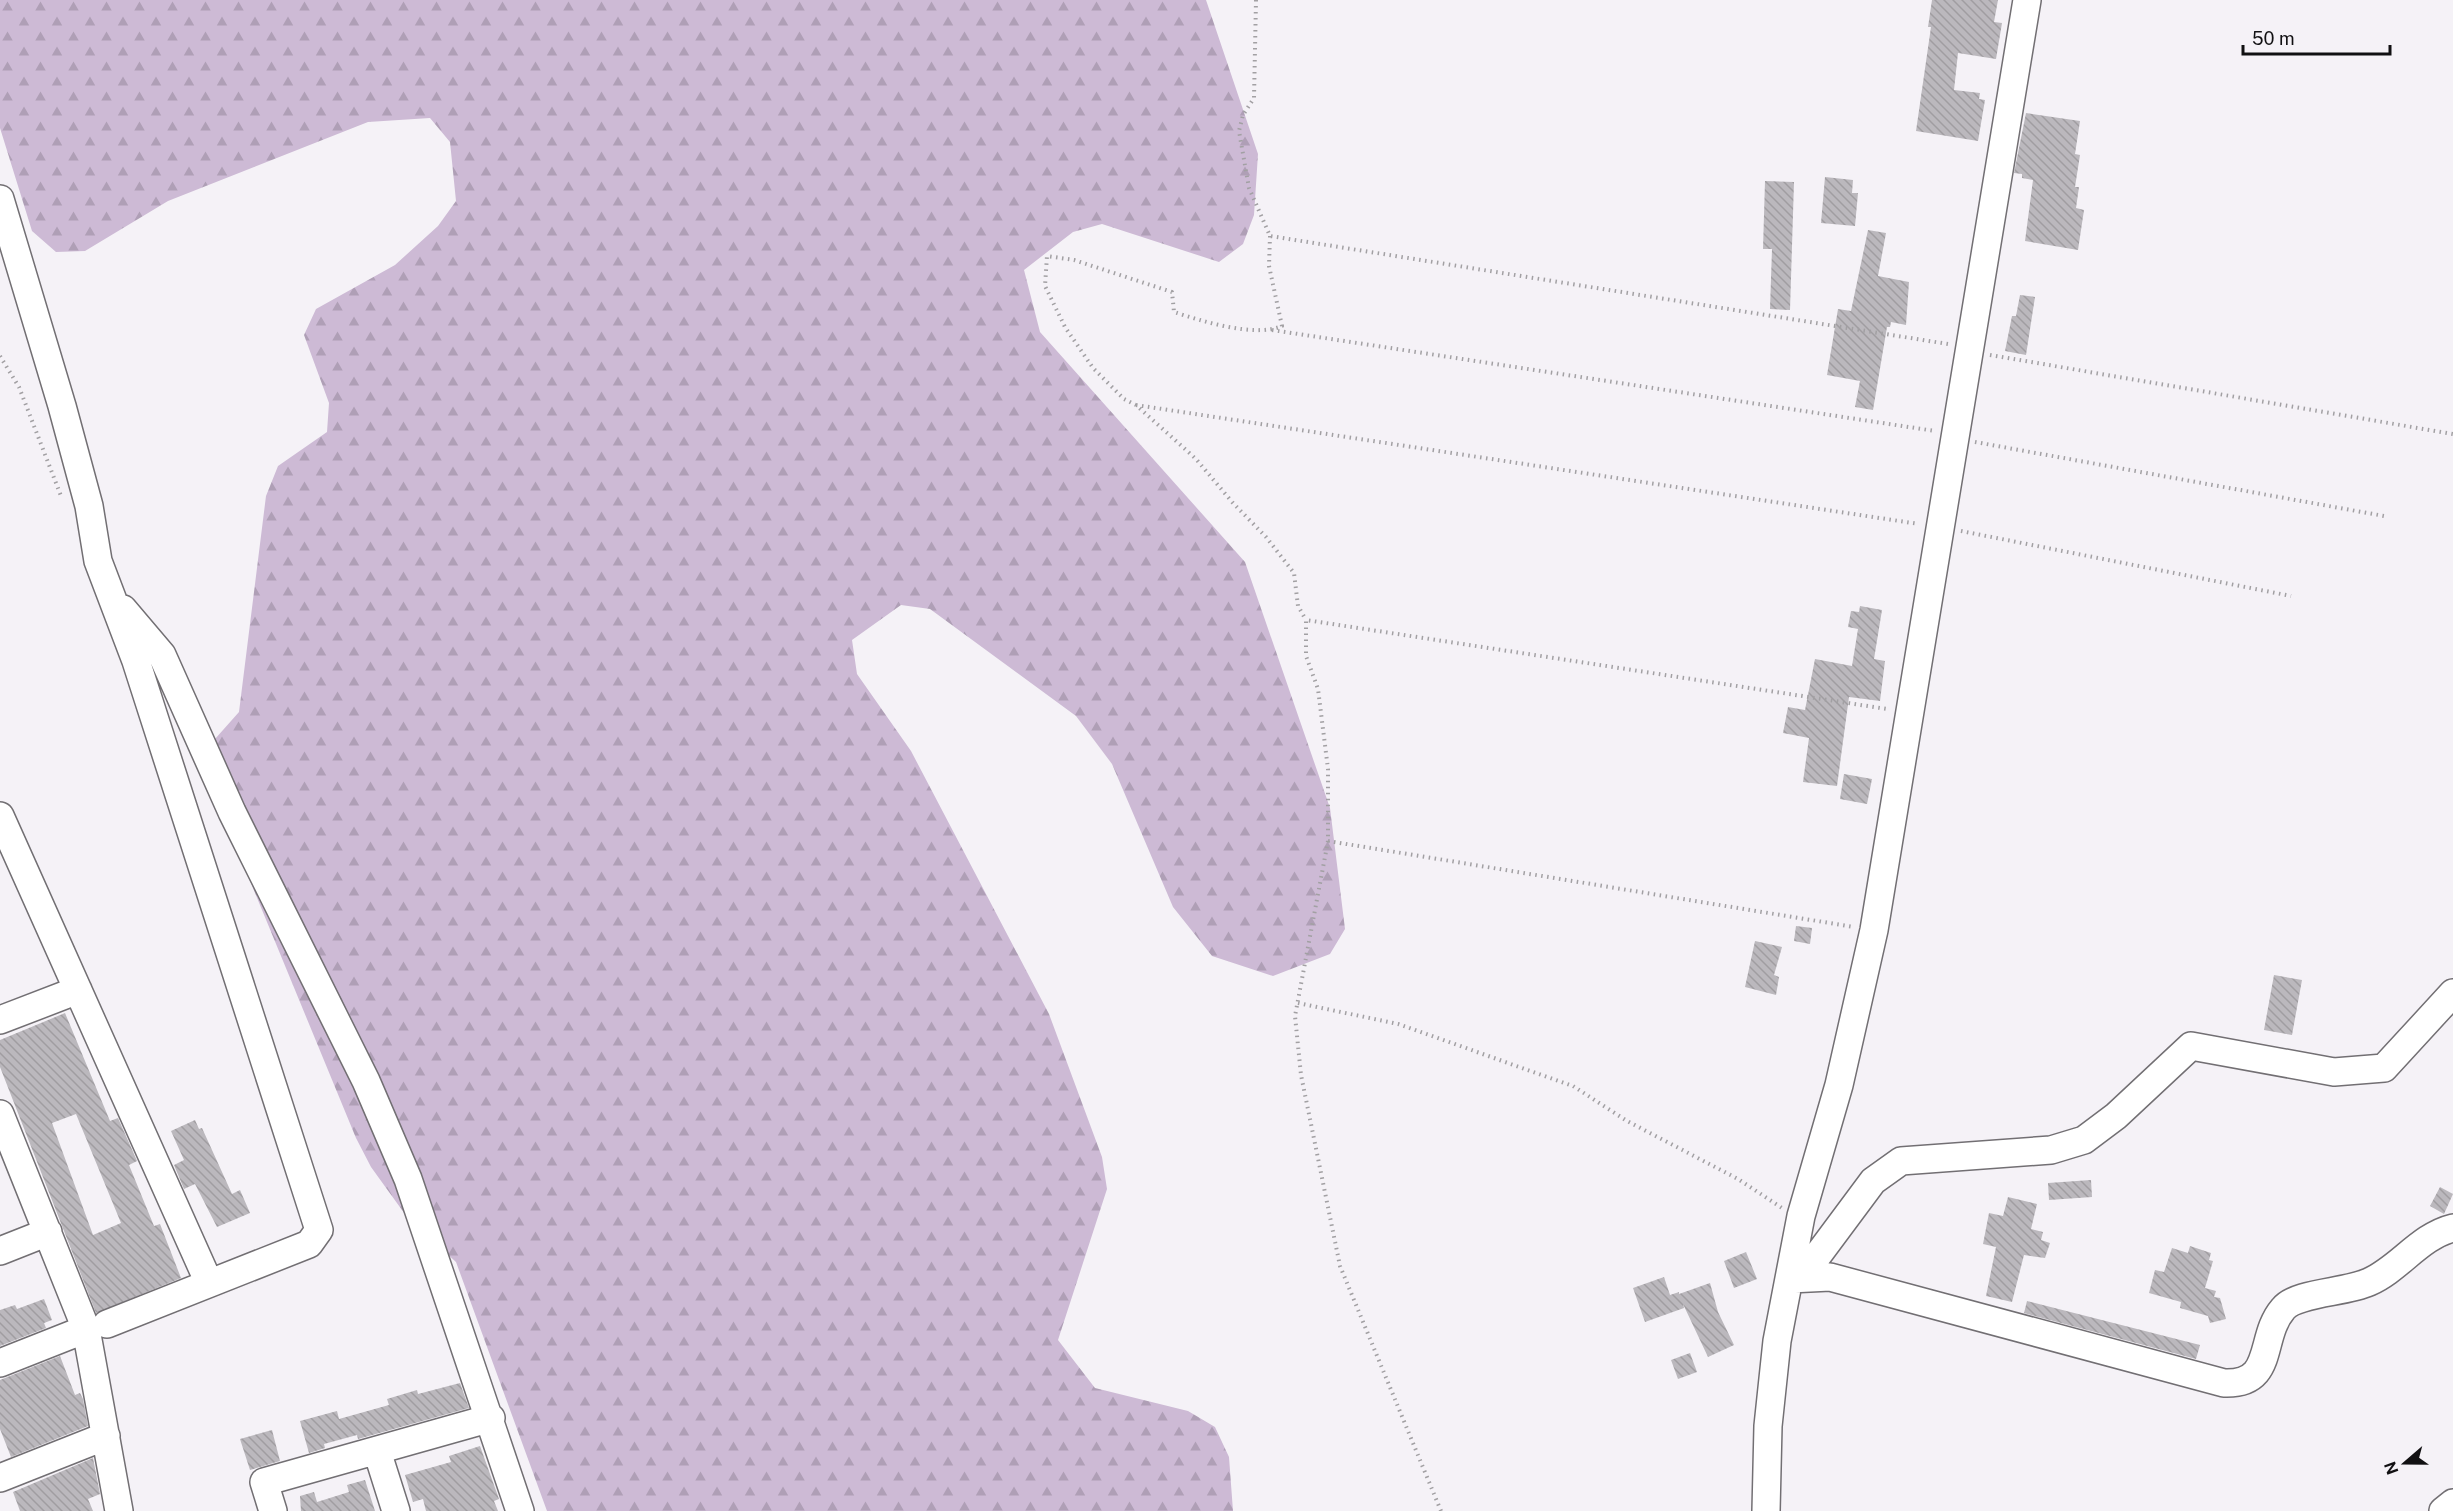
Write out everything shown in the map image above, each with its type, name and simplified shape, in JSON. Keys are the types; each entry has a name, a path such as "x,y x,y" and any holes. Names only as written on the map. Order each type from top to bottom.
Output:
{"street":[{"path":"1766,1511 1768,1426 1777,1341 1801,1216 1839,1085 1874,930 2027,0"},
{"path":"0,199 65,417 89,506 98,561 140,673 319,1230 309,1244 0,1363"},
{"path":"111,594 162,655 232,812 366,1081 408,1179 491,1418 520,1511"},
{"path":"0,816 209,1283"},
{"path":"0,1020 78,990"},
{"path":"1788,1279 1812,1263 1873,1181 1901,1161 2051,1150 2084,1140 2116,1116 2192,1046 2334,1072 2384,1068 2453,993"},
{"path":"3,1127 48,1232 97,1326 106,1436 119,1511"},
{"path":"1788,1279 1830,1277 2224,1383 2240,1383 2250,1380 2259,1370 2276,1321 2283,1308 2307,1295 2346,1291 2370,1282 2398,1265 2420,1245 2444,1230 2453,1228"},
{"path":"0,1251 48,1232"},
{"path":"273,1511 264,1482 491,1418"},
{"path":"0,1478 106,1436"},
{"path":"377,1451 396,1511"},
{"path":"2443,1511 2453,1503"}],"path":[{"path":"1256,0 1254,98 1243,115 1239,131 1249,188 1270,236 1269,266 1282,326 1272,330"},
{"path":"1270,236 1969,349 2453,434"},
{"path":"1441,1511 1340,1266 1301,1075 1295,1016 1328,841 1328,769 1318,689 1305,656 1306,620 1298,606 1294,573 1266,537 1233,503 1196,459 1136,405 1124,399 1093,368 1065,327 1045,286 1047,255 1074,260 1172,292 1174,312 1217,324 1272,330 1956,436 2384,516"},
{"path":"0,356 19,387 62,499"},
{"path":"1136,405 1940,527 2291,596"},
{"path":"1306,620 1909,712"},
{"path":"1328,841 1874,930"},
{"path":"1298,1003 1398,1024 1573,1086 1627,1121 1738,1179 1782,1208 1801,1216"}],"green space":[{"path":"0,0 1206,0 1258,154 1254,215 1243,244 1219,262 1102,224 1073,232 1024,270 1040,332 1245,562 1330,808 1345,929 1330,954 1273,976 1212,956 1173,907 1112,764 1076,716 930,609 901,605 852,640 857,674 911,751 1049,1014 1102,1157 1107,1189 1058,1340 1095,1388 1188,1411 1215,1427 1229,1457 1233,1511 547,1511 456,1262 407,1217 371,1167 356,1138 199,757 239,712 266,496 278,466 327,432 329,403 304,335 316,309 395,265 438,226 456,201 450,142 430,118 368,122 168,201 85,251 56,252 32,231 0,128"}],"building":[{"path":"1932,0 1998,0 1994,22 2002,23 1996,59 1958,53 1954,90 1980,93 1979,99 1985,100 1978,141 1916,131 1931,27 1928,27"},
{"path":"2026,113 2080,121 2075,154 2080,155 2075,187 2079,187 2076,208 2084,210 2078,250 2025,241 2033,180 2022,178 2022,174 2014,173"},
{"path":"1825,177 1853,180 1852,193 1858,193 1855,226 1821,223"},
{"path":"1765,181 1794,182 1790,310 1770,309 1772,249 1763,249"},
{"path":"1868,230 1886,233 1878,276 1909,282 1906,325 1891,322 1890,327 1887,327 1873,410 1855,407 1860,381 1827,375 1838,309 1851,311"},
{"path":"2020,295 2035,297 2026,355 2005,351 2012,316 2016,316"},
{"path":"1860,606 1882,610 1874,659 1885,661 1880,701 1849,697 1837,786 1803,782 1809,738 1783,733 1788,707 1805,710 1815,659 1852,666 1858,629 1848,627 1851,611 1859,612"},
{"path":"1844,774 1872,779 1867,804 1840,799"},
{"path":"1796,926 1812,928 1810,944 1794,941"},
{"path":"1755,941 1782,947 1774,975 1779,977 1776,995 1745,987"},
{"path":"2274,975 2302,980 2292,1035 2264,1030"},
{"path":"65,1013 110,1121 118,1118 134,1154 137,1161 129,1165 154,1226 160,1224 181,1278 96,1313 0,1067 0,1040","holes":["76,1114 121,1223 93,1235 52,1123"]},
{"path":"195,1120 199,1129 202,1128 232,1194 240,1190 250,1213 217,1227 195,1184 184,1189 174,1165 184,1160 171,1131"},
{"path":"2091,1180 2092,1197 2049,1200 2048,1183"},
{"path":"2440,1187 2453,1194 2444,1214 2430,1206"},
{"path":"2008,1197 2037,1204 2031,1229 2043,1232 2041,1240 2050,1243 2045,1258 2024,1255 2012,1302 1986,1296 1996,1247 1983,1244 1989,1213 2003,1216"},
{"path":"2190,1246 2211,1253 2209,1260 2213,1261 2205,1288 2216,1291 2214,1297 2220,1298 2226,1319 2210,1323 2208,1316 2180,1308 2181,1302 2149,1293 2155,1270 2164,1272 2172,1248 2188,1253"},
{"path":"1746,1252 1757,1279 1734,1288 1724,1261"},
{"path":"1664,1277 1670,1295 1710,1283 1718,1312 1734,1345 1708,1357 1683,1304 1684,1308 1645,1322 1633,1288"},
{"path":"44,1299 52,1320 44,1323 46,1328 0,1346 0,1310 15,1305 17,1309"},
{"path":"2027,1301 2200,1345 2196,1359 2024,1313"},
{"path":"1690,1353 1697,1372 1678,1379 1671,1360"},
{"path":"60,1356 75,1395 80,1393 83,1399 88,1426 11,1457 0,1429 0,1380"},
{"path":"460,1383 469,1408 358,1439 357,1435 324,1444 325,1448 309,1453 300,1421 337,1411 339,1419 389,1405 387,1399 417,1390 418,1394"},
{"path":"272,1430 280,1461 250,1470 240,1439"},
{"path":"480,1446 499,1499 494,1501 498,1511 426,1511 423,1499 413,1502 405,1475 451,1462 449,1456"},
{"path":"93,1458 100,1494 88,1499 93,1511 20,1511 13,1492"},
{"path":"365,1480 375,1511 301,1511 300,1496 314,1492 317,1502 349,1492 347,1485"}]}
